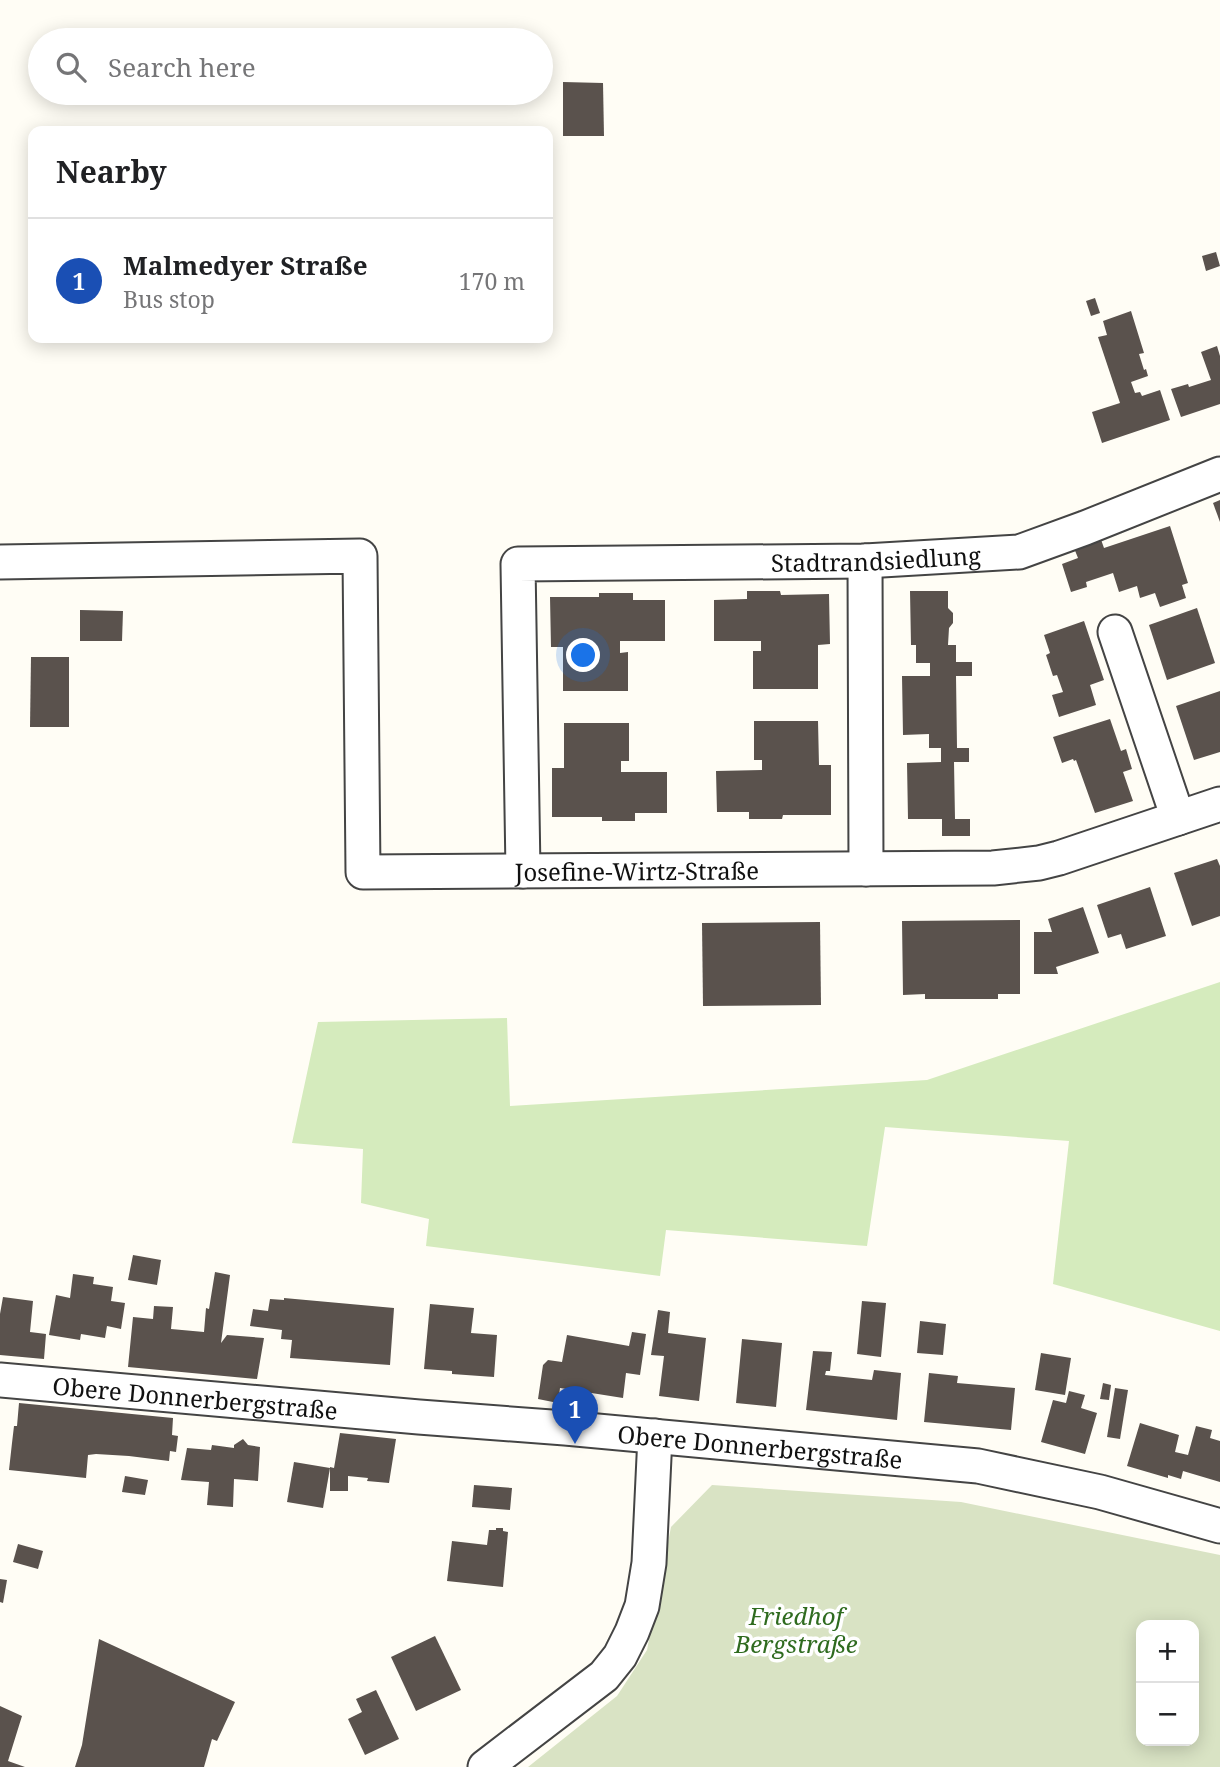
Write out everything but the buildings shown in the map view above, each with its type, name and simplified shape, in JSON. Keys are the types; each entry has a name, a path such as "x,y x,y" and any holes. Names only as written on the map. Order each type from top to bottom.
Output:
{"street":[{"name":"Stadtrandsiedlung","path":"523,871 518,564 865,561 1019,552 1220,474"},
{"name":"Josefine-Wirtz-Straße","path":"0,562 360,556 363,872 993,869 1059,858 1220,804"},
{"path":"865,561 866,869"},
{"path":"1115,632 1178,818"},
{"name":"Obere Donnerbergstraße","path":"0,1380 978,1466 1100,1492 1220,1526"},
{"path":"485,1767 604,1676 620,1656 642,1606 649,1563 655,1436"}],"green space":[{"path":"1220,982 1220,1331 1053,1284 1069,1141 885,1127 867,1246 666,1230 660,1276 426,1246 429,1219 361,1203 363,1149 292,1143 318,1022 507,1018 510,1106 927,1080"},
{"name":"Friedhof Bergstraße","path":"712,1485 961,1502 1220,1555 1220,1767 528,1767 617,1696 647,1650 671,1527"}],"place":[{"name":"Malmedyer Straße","path":"575,1444"}]}
